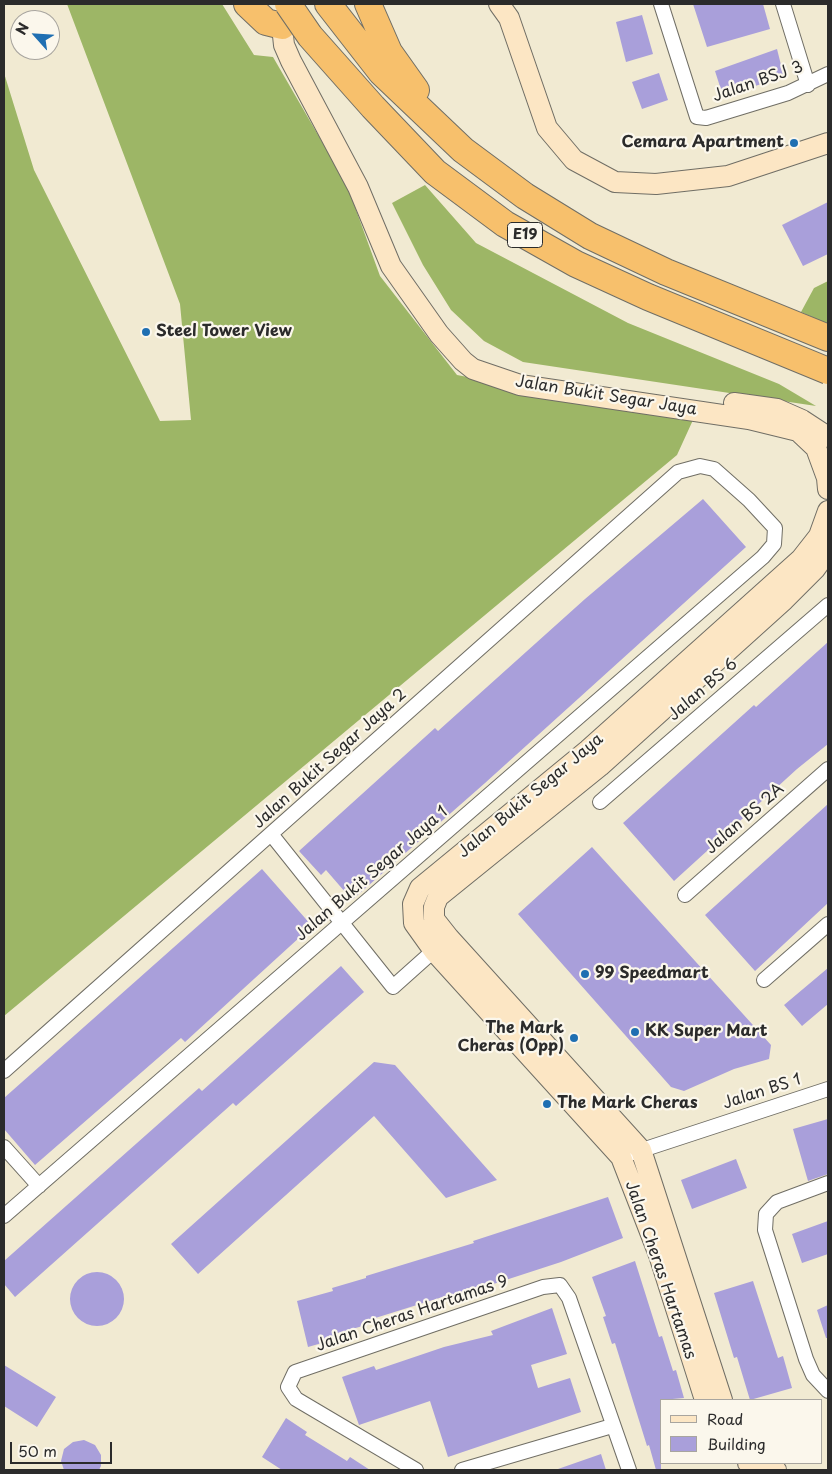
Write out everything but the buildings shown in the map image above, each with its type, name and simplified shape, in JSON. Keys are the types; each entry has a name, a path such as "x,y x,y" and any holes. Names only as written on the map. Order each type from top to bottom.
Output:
{"highway":[{"name":"E19","path":"328,4 381,72 463,150 525,196 590,236 666,272 828,338"},
{"path":"368,4 389,52 463,150"},
{"name":"E19","path":"267,10 310,36 373,107 435,172 505,224 576,264 648,297 828,371"}],"street":[{"path":"267,10 310,4"},
{"path":"499,4 509,18 547,128 574,160 615,182 656,184 728,176 828,142"},
{"name":"Jalan BSJ 3","path":"661,4 697,117 706,118 808,85 828,74"},
{"path":"783,4 808,85"},
{"name":"Jalan Bukit Segar Jaya","path":"267,10 294,40 304,64 380,206 401,257 455,338 470,351 489,364 520,372 777,409 802,420 828,436"},
{"name":"Jalan Bukit Segar Jaya","path":"267,10 291,61 358,187 391,266 439,334 463,361 473,369 520,385 749,418 798,431 816,448 827,478 828,489"},
{"name":"Jalan Bukit Segar Jaya 1","path":"4,1216 763,557 774,544 776,528 749,500 714,469 700,466 678,472"},
{"name":"Jalan Bukit Segar Jaya 2","path":"4,1071 678,472"},
{"name":"Jalan Bukit Segar Jaya","path":"420,888 588,750 789,571 819,536 828,511"},
{"name":"Jalan Bukit Segar Jaya","path":"438,897 600,766 784,600 815,569 828,551"},
{"name":"Jalan BS 6","path":"600,802 828,605"},
{"name":"Jalan BS 2A","path":"685,894 828,769"},
{"path":"271,834 393,987 441,944"},
{"name":"Jalan Cheras Hartamas","path":"420,888 413,904 414,923 441,944 641,1150 722,1399"},
{"name":"Jalan Cheras Hartamas","path":"438,897 434,907 434,919 441,944 621,1157 659,1254 705,1399"},
{"path":"764,980 828,924"},
{"name":"Jalan BS 1","path":"621,1157 828,1089"},
{"path":"4,1147 39,1186"},
{"path":"828,1183 777,1202 766,1214 765,1230 806,1360 813,1375 828,1391"},
{"name":"Jalan Cheras Hartamas 9","path":"416,1470 296,1399 288,1387 295,1372 543,1287 560,1285 569,1298 628,1470"},
{"path":"462,1470 612,1426"}],"green space":[{"path":"67,4 222,4 254,55 273,57 347,185 380,276 457,375 693,420 677,455 4,1016 4,73 34,170 160,421 191,420 180,304"},
{"path":"425,185 476,243 628,323 779,384 816,406 523,362 484,341 451,310 423,265 392,203"},
{"path":"828,281 828,324 801,312 814,288"}],"place":[{"name":"Cemara Apartment","path":"794,143"},
{"name":"Steel Tower View","path":"146,332"},
{"name":"99 Speedmart","path":"585,974"},
{"name":"KK Super Mart","path":"635,1032"},
{"name":"The Mark Cheras (Opp)","path":"574,1038"},
{"name":"The Mark Cheras","path":"547,1104"}]}
